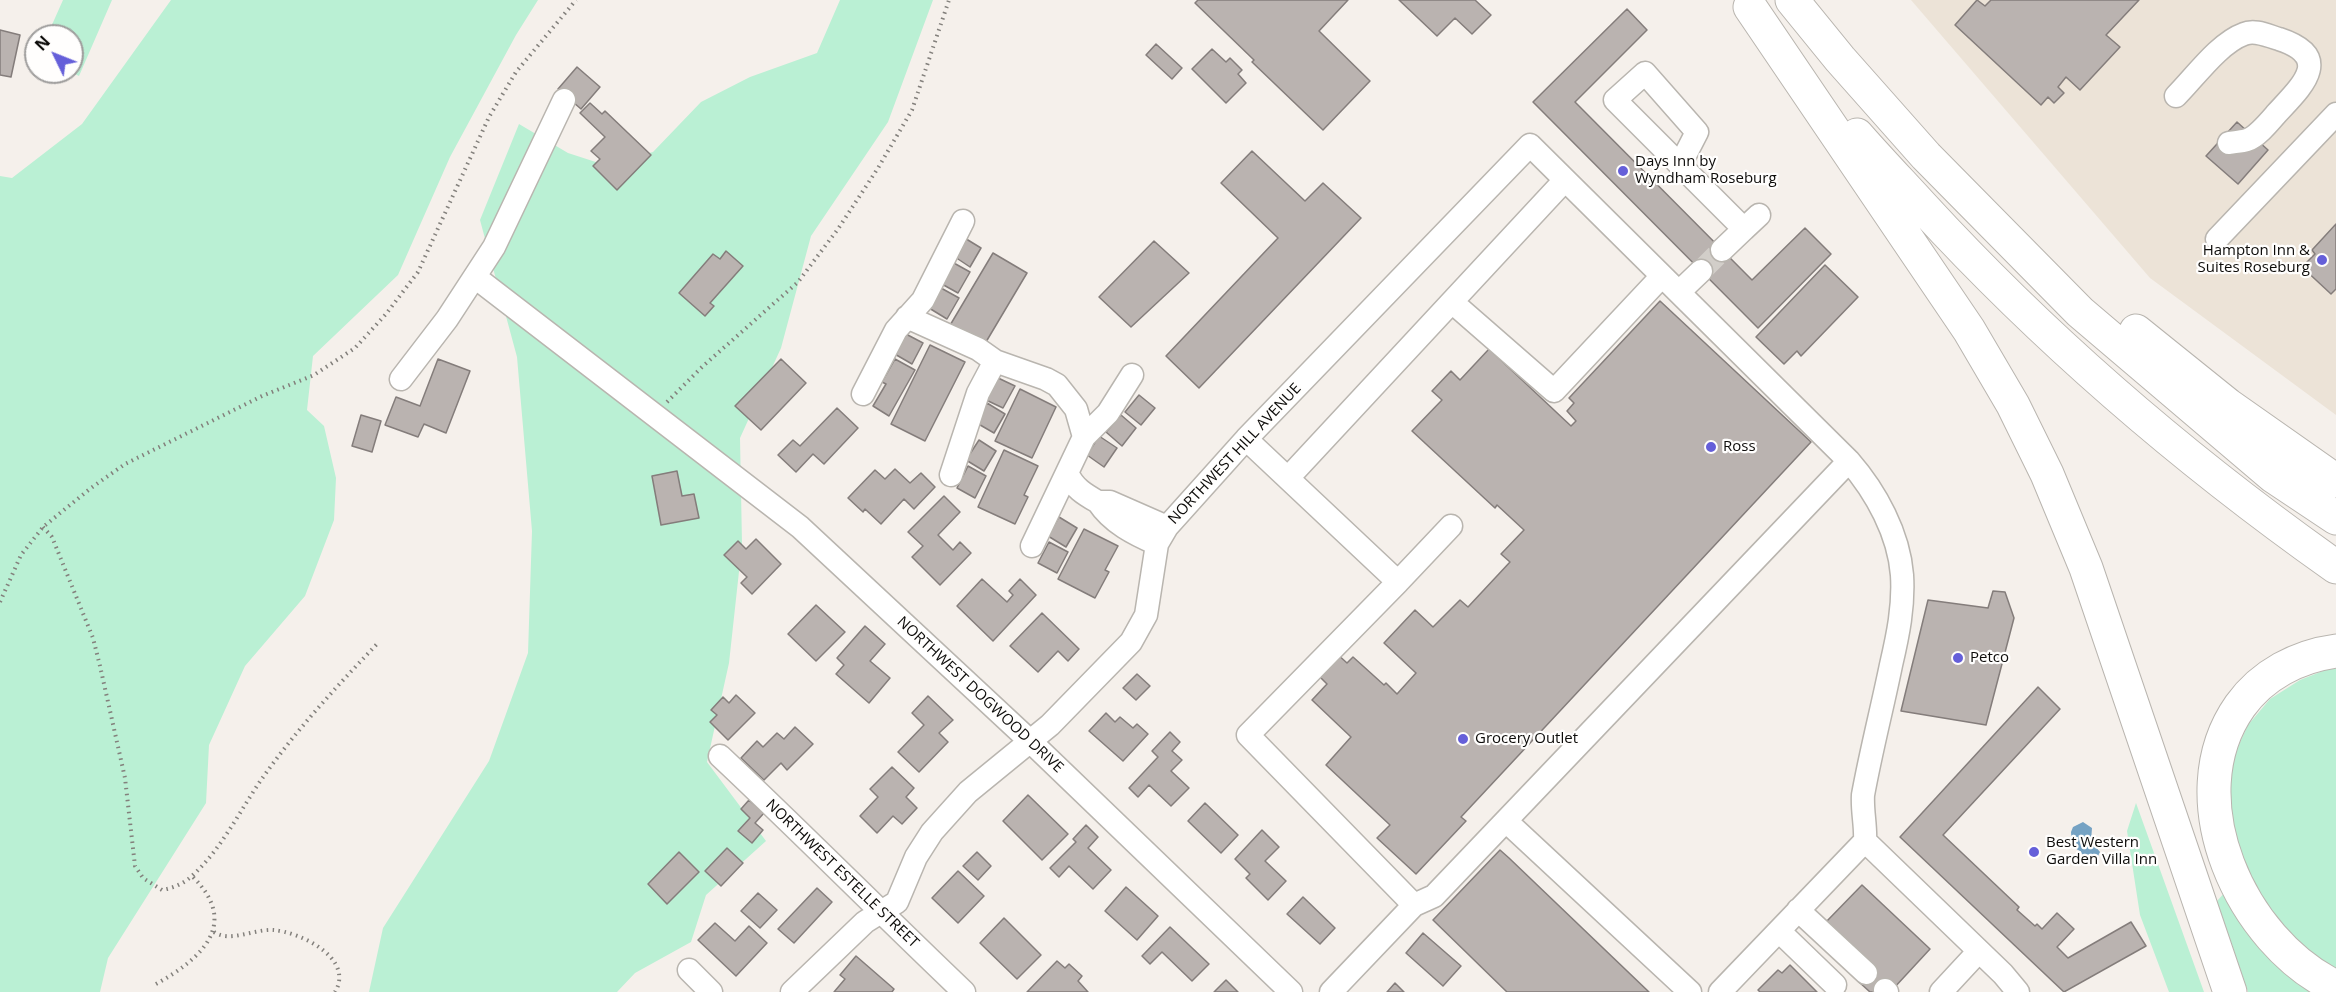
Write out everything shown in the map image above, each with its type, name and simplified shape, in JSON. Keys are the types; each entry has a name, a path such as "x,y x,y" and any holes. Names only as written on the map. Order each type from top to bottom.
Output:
{"highway":[{"path":"1792,0 1840,59 1926,156 2080,312 2273,476 2336,518"},
{"path":"1747,4 1864,144 1960,248 2032,319 2190,458 2336,567"},
{"path":"1747,4 1969,330 2013,405 2048,474 2086,568 2230,992"},
{"path":"1926,156 2228,405 2336,481"},
{"path":"2336,651 2304,659 2276,672 2251,690 2234,714 2221,739 2212,786 2217,830 2233,878 2257,919 2289,956 2336,987"}],"street":[{"path":"2176,96 2224,46 2246,32 2259,33 2289,43 2303,52 2309,61 2309,70 2304,85 2249,140 2229,143"},
{"path":"400,379 447,319 494,247 564,100"},
{"path":"2217,239 2336,114"},
{"name":"NORTHWEST HILL AVENUE","path":"1162,536 1246,439 1530,145 1565,180"},
{"path":"1680,165 1751,222 1722,250"},
{"path":"1288,478 1565,180 1862,476 1880,505 1891,533 1902,573 1902,615 1863,795 1862,815 1866,828 1865,841 1720,992"},
{"path":"863,394 896,330 924,300 963,221"},
{"path":"1679,292 1701,271"},
{"path":"1452,302 1554,391 1662,276"},
{"name":"NORTHWEST DOGWOOD DRIVE","path":"475,277 800,527 1030,741 1291,992"},
{"path":"907,317 978,349 995,361 1057,385 1076,410 1084,437"},
{"path":"951,475 978,393 995,361"},
{"path":"1032,546 1084,437 1108,414 1132,375"},
{"path":"1246,439 1398,582"},
{"path":"1331,992 1414,905 1434,896 1849,461"},
{"path":"792,992 864,922 897,902 916,857 948,812 968,792 1050,725 1131,642 1139,630 1146,615 1162,536 1110,502 1098,502 1079,491 1067,473"},
{"path":"1414,905 1248,735 1451,526"},
{"name":"NORTHWEST ESTELLE STREET","path":"720,756 832,861 881,913 964,992"},
{"path":"1506,821 1689,992"},
{"path":"1865,841 2018,992"},
{"path":"1798,910 1866,973"},
{"path":"1779,931 1835,985"},
{"path":"1941,992 1978,951"},
{"path":"689,970 711,992"}],"path":[{"path":"0,602 21,555 43,527 91,488 125,464 262,396 314,375 355,348 386,314 418,272 489,117 516,72 576,0"},
{"path":"655,416 702,367 798,282 838,229 912,110 949,0"},
{"path":"43,527 52,537 93,638 125,777 135,866 143,878 162,890 173,888 192,876 211,857 268,770 377,644"},
{"path":"156,984 194,958 205,947 214,932 212,908 207,894 192,876"},
{"path":"214,932 226,937 253,931 274,930 315,944 334,961 339,971 340,980 335,992"}],"shaded area":[{"path":"1911,0 2336,0 2336,415 2150,278"}],"green space":[{"path":"63,0 112,0 84,64 84,24 52,24"},
{"path":"171,0 538,0 516,35 450,157 398,275 313,356 307,410 324,426 336,478 334,520 305,596 245,666 209,745 206,803 108,958 100,992 0,992 0,176 12,178 82,124"},
{"path":"840,0 933,0 888,122 811,236 781,348 740,438 742,544 729,663 707,762 766,841 706,895 691,942 635,973 617,992 369,992 383,928 489,761 528,653 532,531 517,357 480,220 519,124 568,153 605,165 653,152 701,102 750,77 817,53"},
{"path":"2328,669 2336,669 2336,973 2297,943 2266,908 2230,832 2227,796 2233,758 2248,725 2270,699 2300,680"},
{"path":"2136,803 2204,992 2169,992 2140,915 2127,831"},
{"path":"2227,890 2320,992 2248,992 2217,901"}],"water":[{"path":"2083,822 2092,828 2091,841 2100,852 2096,860 2092,862 2084,859 2081,852 2072,846 2073,827"}],"building":[{"path":"1198,0 1348,0 1319,31 1370,81 1323,130 1195,3"},
{"path":"1399,0 1475,0 1491,15 1472,34 1455,18 1437,36"},
{"path":"1977,0 1985,6 1991,0 2139,0 2106,35 2120,47 2080,90 2066,77 2058,87 2064,93 2054,103 2048,97 2041,105 1955,25"},
{"name":"Days Inn by Wyndham Roseburg","path":"1627,9 1647,30 1575,102 1752,280 1805,228 1831,254 1758,328 1533,102"},
{"path":"0,30 20,35 11,77 0,75"},
{"path":"1156,44 1182,68 1172,79 1146,55"},
{"path":"1212,49 1226,62 1230,58 1242,70 1238,74 1246,83 1226,103 1192,69"},
{"path":"577,67 600,87 581,109 558,89"},
{"path":"590,103 602,114 605,111 651,155 617,190 593,166 600,159 591,151 605,137 580,113"},
{"path":"2237,122 2268,150 2238,184 2206,156"},
{"path":"1252,151 1305,201 1323,183 1361,218 1199,388 1166,356 1278,238 1221,183"},
{"name":"Hampton Inn & Suites Roseburg","path":"2336,224 2336,289 2331,294 2302,267 2315,254 2312,250"},
{"path":"963,237 981,248 970,267 952,255"},
{"path":"1154,241 1189,273 1131,327 1099,297"},
{"path":"726,251 743,266 710,303 714,306 705,316 679,293 713,254 720,259"},
{"path":"993,253 1027,273 983,347 949,327"},
{"path":"952,262 970,272 958,293 940,283"},
{"path":"1825,265 1858,297 1801,356 1797,351 1784,364 1756,337"},
{"path":"941,288 959,298 947,319 929,308"},
{"path":"1660,301 1811,442 1461,817 1466,821 1416,874 1377,838 1390,825 1326,765 1351,737 1312,700 1327,684 1317,674 1336,653 1347,663 1353,657 1397,694 1416,673 1384,643 1415,610 1433,627 1460,600 1468,607 1510,562 1501,554 1524,530 1497,505 1495,508 1412,431 1442,400 1432,391 1451,371 1460,380 1489,349 1571,426 1576,421 1567,411 1574,403 1569,398"},
{"path":"904,333 923,343 912,364 893,353"},
{"path":"930,345 965,362 925,441 891,424"},
{"path":"438,359 470,371 446,433 424,424 418,437 385,425 396,397 420,406"},
{"path":"781,359 806,383 761,430 735,406"},
{"path":"895,359 915,370 889,416 873,406 886,384 882,382"},
{"path":"996,377 1015,386 1003,408 984,399"},
{"path":"1020,389 1056,407 1032,458 995,441"},
{"path":"1139,395 1155,408 1141,425 1125,412"},
{"path":"987,403 1005,414 994,433 975,422"},
{"path":"837,408 858,428 824,464 813,454 796,472 778,455 793,440 800,446"},
{"path":"361,415 381,421 372,452 352,446"},
{"path":"1121,415 1136,428 1122,446 1106,432"},
{"path":"1099,436 1117,448 1104,467 1087,455"},
{"path":"979,440 996,451 984,471 966,460"},
{"path":"1004,450 1038,466 1024,495 1028,497 1015,524 978,507"},
{"path":"968,466 986,476 975,498 957,488"},
{"path":"895,469 910,483 921,473 935,487 914,509 904,499 881,524 865,509 863,512 848,498 875,470 885,479"},
{"path":"677,471 682,496 694,494 699,518 661,525 652,476"},
{"path":"944,496 960,512 938,535 953,550 960,542 971,553 940,585 912,557 923,546 908,532"},
{"path":"1059,517 1077,528 1066,547 1048,536"},
{"path":"1084,529 1118,546 1105,570 1109,572 1095,598 1058,579"},
{"path":"756,539 781,564 752,594 741,583 747,577 724,555 738,541 746,549"},
{"path":"1049,542 1068,552 1057,573 1038,563"},
{"path":"982,579 1007,602 1013,595 1009,591 1020,579 1036,595 993,641 957,606"},
{"path":"1993,591 2005,592 2014,618 1986,725 1901,711 1928,600 1988,608"},
{"path":"816,605 845,632 816,661 788,634"},
{"path":"1042,613 1079,649 1068,661 1058,651 1038,672 1010,646"},
{"path":"865,626 885,644 870,661 890,678 869,703 836,674 844,665 837,658"},
{"path":"1137,674 1150,686 1136,700 1123,688"},
{"path":"2038,687 2060,709 1943,835 2019,907 2017,910 2035,926 2037,924 2042,929 2057,913 2074,929 2057,947 2068,958 2131,922 2146,946 2064,992 1900,837"},
{"path":"736,695 755,713 728,740 710,722 717,715 711,710 723,697 729,703"},
{"path":"928,696 953,720 939,733 948,742 919,772 898,752 924,725 912,713"},
{"path":"1106,713 1115,722 1120,717 1133,728 1137,724 1148,734 1123,761 1089,731"},
{"path":"795,727 813,744 787,770 781,763 764,780 741,758 757,741 763,747 777,733 784,739"},
{"path":"1170,732 1180,742 1172,751 1182,760 1171,771 1189,788 1171,806 1149,785 1138,797 1129,788 1158,757 1152,751"},
{"path":"892,767 914,788 906,797 917,808 902,824 893,816 877,833 860,816 878,797 870,789"},
{"path":"1028,795 1068,834 1042,860 1003,821"},
{"path":"749,800 764,813 755,823 763,830 752,843 738,831 750,818 741,809"},
{"path":"1205,803 1238,835 1221,853 1188,821"},
{"path":"1086,825 1098,837 1088,848 1111,870 1093,889 1069,866 1059,877 1050,868 1076,842 1073,839"},
{"path":"1262,830 1279,847 1265,861 1286,881 1268,900 1246,878 1250,874 1235,859"},
{"path":"727,848 743,863 721,886 705,871"},
{"path":"1500,850 1649,992 1507,992 1433,920"},
{"path":"679,852 699,872 667,904 648,884"},
{"path":"977,852 991,866 978,880 963,866"},
{"path":"958,871 984,896 958,923 932,898"},
{"path":"1862,885 1930,949 1893,989 1883,992 1870,992 1859,982 1872,967 1825,923"},
{"path":"1126,887 1158,916 1137,940 1105,911"},
{"path":"817,888 832,902 794,943 778,929"},
{"path":"758,893 777,910 760,928 741,911"},
{"path":"1303,897 1335,928 1320,944 1287,914"},
{"path":"1004,918 1041,955 1017,979 980,943"},
{"path":"715,923 735,941 749,926 767,943 736,976 698,940"},
{"path":"1170,927 1209,964 1192,981 1162,952 1150,964 1142,956"},
{"path":"1423,933 1461,966 1443,986 1406,953"},
{"path":"856,956 894,989 892,992 834,992 845,979 840,975"},
{"path":"1057,961 1065,968 1069,964 1082,976 1078,981 1088,992 1027,992"},
{"path":"1790,965 1817,992 1760,992 1758,990 1778,970 1782,973"},
{"path":"1226,980 1238,992 1214,992"},
{"path":"1395,983 1404,992 1387,992"}],"tunnel":[{"path":"1701,271 1722,250"}],"place":[{"name":"Days Inn by Wyndham Roseburg","path":"1623,171"},
{"name":"Hampton Inn & Suites Roseburg","path":"2322,260"},
{"name":"Ross","path":"1711,447"},
{"name":"Petco","path":"1958,658"},
{"name":"Grocery Outlet","path":"1463,739"},
{"name":"Best Western Garden Villa Inn","path":"2034,852"}]}
